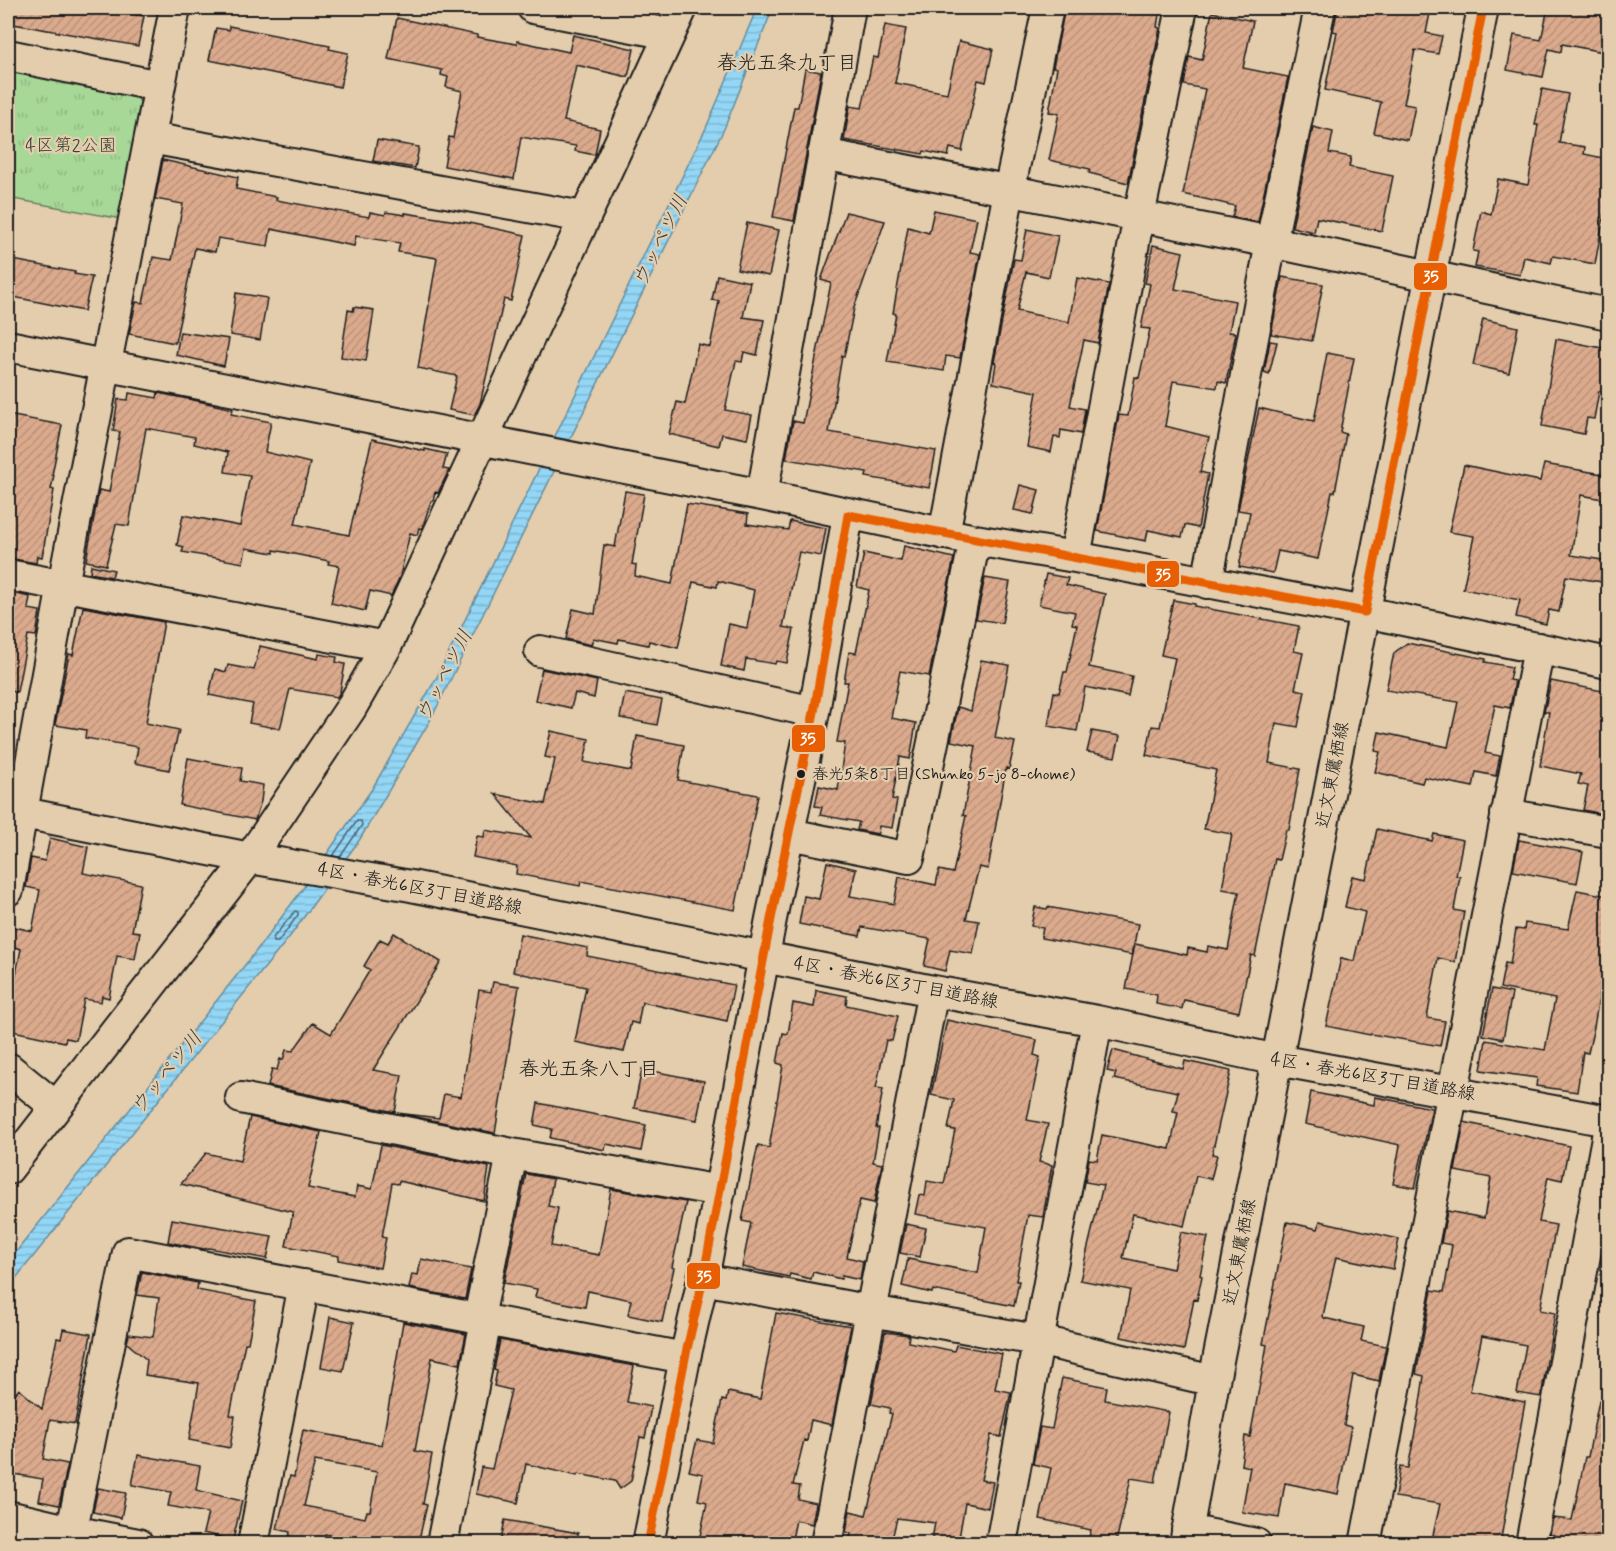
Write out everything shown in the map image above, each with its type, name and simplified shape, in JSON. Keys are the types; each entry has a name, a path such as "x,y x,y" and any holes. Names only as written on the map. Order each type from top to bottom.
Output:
{"street":[{"path":"8,890 15,812 63,585 175,8"},
{"path":"8,1168 262,860 351,708 386,647 493,442 583,217 676,21 533,8"},
{"path":"762,495 850,8"},
{"path":"944,534 1009,192 1048,8"},
{"path":"1075,557 1139,216 1182,8"},
{"path":"1207,584 1270,242 1320,8"},
{"name":"近文東鷹栖線","path":"1186,1537 1214,1381 1484,8"},
{"path":"8,55 159,86"},
{"path":"150,138 583,217"},
{"path":"823,154 1270,242 1608,314"},
{"path":"8,346 762,495 944,534 1365,612 1608,663"},
{"path":"648,1544 684,1358 703,1279 764,957 814,711 848,515"},
{"path":"789,834 909,858 975,540"},
{"path":"8,575 386,647"},
{"path":"1365,1544 1451,1091 1539,648"},
{"path":"540,651 814,711"},
{"name":"4区・春光6区3丁目道路線","path":"15,812 262,860 397,883 933,992 1097,1021 1278,1060 1608,1121"},
{"path":"1506,814 1608,832"},
{"path":"826,1544 933,992"},
{"path":"1001,1544 1097,1021"},
{"path":"8,1068 56,1107"},
{"path":"242,1098 512,1154 720,1191"},
{"path":"1531,1544 1608,1132"},
{"path":"442,1544 512,1154"},
{"path":"70,1537 128,1252 684,1358"},
{"path":"703,1279 1037,1340 1214,1381"},
{"path":"253,1544 304,1286"},
{"path":"8,1516 70,1537 138,1544"},
{"path":"1186,1537 1256,1544"}],"green space":[{"name":"4区第2公園","path":"8,72 134,92 143,107 121,219 8,198"}],"water":[{"name":"ウッペツ川","path":"757,8 773,8 724,129 431,719 360,839 291,935 8,1288 8,1262 253,955 299,894 372,789 437,677 706,128"}],"building":[{"path":"8,8 117,8 132,10 131,14 144,16 138,46 8,23"},
{"path":"1065,8 1160,8 1157,27 1160,28 1128,183 1089,173 1090,169 1049,160 1059,113 1049,112 1057,68 1053,67"},
{"path":"1338,8 1431,8 1426,33 1442,36 1438,54 1415,50 1404,104 1415,106 1408,140 1374,133 1381,102 1325,90 1337,32 1333,31"},
{"path":"1548,8 1608,8 1608,53 1562,44 1561,52 1549,49 1543,77 1507,70 1514,35 1541,40"},
{"path":"1212,12 1253,21 1243,68 1288,77 1258,222 1232,217 1235,206 1183,194 1205,89 1184,85 1189,57 1202,60"},
{"path":"397,18 477,35 477,37 517,44 517,41 569,52 573,35 634,49 628,77 576,65 564,121 600,129 595,155 575,151 576,146 521,137 514,179 444,166 449,137 453,138 462,91 446,87 448,77 441,75 442,70 388,59"},
{"path":"885,25 906,29 895,83 947,93 959,41 993,49 986,82 978,80 962,151 950,148 948,156 924,151 923,154 844,140 850,106 862,108 873,57 878,58"},
{"path":"229,26 330,46 329,49 348,53 340,87 209,60 216,28 229,30"},
{"path":"805,69 821,72 794,221 773,217 794,107 798,107"},
{"path":"1542,89 1568,94 1559,143 1585,147 1584,154 1608,159 1608,194 1595,264 1553,256 1551,263 1524,257 1520,275 1475,267 1478,252 1473,251 1481,211 1491,214 1498,179 1528,185"},
{"path":"1313,127 1333,132 1329,153 1351,157 1349,167 1393,176 1382,231 1317,218 1314,232 1292,227"},
{"path":"377,140 419,147 415,168 373,161"},
{"path":"163,160 238,177 236,189 277,197 276,200 369,217 370,212 385,215 386,212 405,215 405,213 525,235 511,301 504,299 480,404 474,415 449,410 457,376 418,368 437,258 398,252 400,243 356,236 354,246 271,229 268,246 218,238 215,252 195,248 175,343 129,334 136,302 143,303 153,257 172,260 183,204 155,199"},
{"path":"934,210 977,219 970,252 980,254 960,358 946,356 944,371 887,362 908,227 929,233"},
{"path":"846,212 885,221 854,308 844,357 842,356 829,432 936,451 929,488 866,477 867,472 786,459 793,421 803,423 831,283 821,280"},
{"path":"747,223 779,230 769,276 737,269"},
{"path":"1027,229 1058,236 1049,277 1026,272 1017,311 1069,322 1077,278 1109,284 1098,343 1084,340 1070,406 1085,409 1081,434 1061,430 1060,438 1054,437 1051,452 1027,447 1037,392 993,383 996,363 994,362 1014,259 1021,260"},
{"path":"1153,245 1183,252 1175,289 1235,301 1229,332 1236,333 1226,383 1218,381 1217,388 1173,381 1165,426 1209,437 1200,472 1208,474 1198,528 1185,525 1182,537 1148,530 1146,541 1097,531 1119,415 1128,416 1135,377 1139,378 1150,329 1141,328 1150,284 1145,283"},
{"path":"8,259 92,277 84,311 8,296"},
{"path":"717,275 750,282 743,317 764,320 757,355 744,352 742,362 736,361 725,410 752,415 747,439 722,434 719,446 669,434 677,402 685,404 698,344 710,347 719,301 712,300"},
{"path":"1282,277 1323,284 1312,341 1271,334"},
{"path":"236,293 267,298 260,340 230,335"},
{"path":"354,307 374,310 366,361 341,357 348,310 353,311"},
{"path":"1483,319 1518,327 1509,373 1473,365"},
{"path":"180,332 229,339 224,366 176,355"},
{"path":"1556,339 1608,349 1608,393 1599,391 1594,419 1587,418 1584,434 1542,426"},
{"path":"1270,341 1277,342 1269,374 1264,372"},
{"path":"1327,353 1354,358 1340,432 1346,434 1335,492 1332,492 1318,559 1278,551 1273,573 1239,567 1250,512 1238,510 1259,408 1314,421"},
{"path":"129,393 157,398 158,393 198,401 233,409 231,414 271,422 265,452 310,463 295,524 349,535 372,439 447,454 443,469 449,470 438,493 435,492 422,529 419,528 417,535 410,533 400,576 391,596 370,591 365,611 331,603 339,566 328,564 329,561 274,550 274,553 246,548 243,563 182,552 184,547 177,545 183,515 240,526 250,476 225,472 228,452 194,444 195,437 146,428 129,526 116,524 106,565 86,561 99,490 109,492 120,432 113,431 118,399 128,400"},
{"path":"8,415 62,425 52,475 54,475 51,489 54,490 42,557 37,556 36,563 8,558"},
{"path":"1544,464 1608,475 1608,500 1581,495 1571,555 1608,561 1608,583 1566,576 1559,612 1549,610 1546,624 1516,617 1520,600 1463,589 1474,536 1449,532 1464,465 1540,481"},
{"path":"1020,485 1039,490 1033,514 1014,510"},
{"path":"625,491 644,494 632,564 636,565 635,576 672,584 687,504 748,514 747,524 788,530 790,521 826,528 821,556 799,552 783,627 794,629 787,663 776,661 775,664 746,659 744,671 721,666 729,624 747,628 754,590 718,581 717,587 693,582 678,648 649,641 648,645 619,639 618,643 593,638 591,645 566,639 573,609 595,614 604,545 615,547"},
{"path":"904,546 954,558 929,676 900,671 891,718 916,723 910,759 900,757 892,799 897,800 892,828 879,826 878,834 857,830 859,822 820,815 822,807 815,806 819,786 838,790 845,743 837,742 848,682 844,682 849,652 856,653 869,590 857,587 864,553 901,561"},
{"path":"91,565 114,570 112,577 90,573"},
{"path":"1046,574 1068,578 1066,585 1105,594 1089,667 1132,676 1128,696 1085,687 1077,731 1048,726 1054,692 1059,693 1064,672 1067,672 1077,625 1072,624 1075,612 1039,605"},
{"path":"985,578 1010,582 1002,623 976,619"},
{"path":"8,592 30,597 28,609 40,611 36,636 28,635 17,692 8,691"},
{"path":"1173,600 1299,626 1294,651 1303,653 1295,689 1305,691 1298,727 1276,723 1269,763 1300,769 1289,830 1286,830 1279,860 1275,859 1255,956 1251,955 1239,1012 1184,1000 1182,1009 1156,1004 1157,995 1126,989 1135,944 1187,955 1188,948 1207,952 1208,946 1228,950 1239,892 1222,889 1232,834 1204,829 1216,770 1146,755 1152,726 1160,727 1175,658 1161,655"},
{"path":"83,607 164,622 146,723 179,730 169,770 135,763 138,747 85,738 86,730 55,725 69,654 73,655"},
{"path":"1407,643 1486,659 1485,662 1512,667 1509,680 1515,681 1510,708 1495,705 1485,753 1500,756 1496,776 1476,772 1473,787 1424,777 1422,783 1375,772 1380,752 1375,751 1379,732 1448,747 1458,702 1386,690 1394,653"},
{"path":"260,646 318,659 319,654 337,657 336,662 345,664 337,697 290,689 280,729 249,723 253,704 209,695 215,669 226,672 228,665 254,670"},
{"path":"981,660 1009,665 995,738 1015,742 1009,769 1006,768 988,869 979,867 966,919 979,921 973,954 950,950 945,971 924,966 930,939 862,927 860,936 799,924 804,896 819,899 827,862 856,869 850,896 894,904 899,877 936,885 939,870 953,873 966,816 963,815 976,746 951,741 958,707 971,711"},
{"path":"542,669 597,681 594,698 575,693 571,708 535,700"},
{"path":"1551,681 1608,692 1608,815 1583,810 1588,786 1578,784 1581,774 1540,766 1549,712 1544,712"},
{"path":"625,693 662,700 657,725 620,718"},
{"path":"551,731 589,739 584,762 631,771 637,736 684,745 678,780 758,795 735,910 581,881 580,886 516,874 517,866 473,857 477,836 484,837 485,830 531,838 495,794 545,804 555,759 545,757"},
{"path":"1092,731 1120,736 1115,757 1087,752"},
{"path":"188,758 242,768 240,781 263,785 255,820 180,805"},
{"path":"1377,829 1432,841 1434,834 1463,840 1456,876 1460,876 1454,910 1464,912 1455,962 1438,958 1427,1018 1445,1021 1440,1046 1326,1026 1341,958 1354,961 1365,912 1345,907 1352,876 1366,879"},
{"path":"50,838 88,847 83,873 141,884 132,931 140,932 135,959 117,956 109,998 102,996 101,1002 84,999 76,1040 66,1038 65,1042 8,1030 8,993 12,994 21,949 8,945 10,926 32,931 40,890 26,887 31,858 45,861"},
{"path":"1519,840 1583,852 1577,883 1513,871"},
{"path":"1577,890 1608,896 1608,943 1594,1027 1588,1053 1583,1052 1577,1092 1536,1086 1537,1078 1481,1070 1486,1040 1545,1050 1555,999 1500,988 1505,963 1510,964 1516,929 1524,930 1525,923 1568,929"},
{"path":"1035,907 1047,909 1048,907 1138,924 1132,955 1041,938 1043,928 1031,926"},
{"path":"394,933 441,962 373,1070 402,1075 395,1112 268,1086 272,1069 277,1070 286,1050 293,1051 313,1023 331,1034 370,970 364,966 380,939 388,943"},
{"path":"520,934 588,948 587,956 734,985 727,1021 642,1002 638,1024 631,1022 624,1052 575,1042 586,987 513,972"},
{"path":"493,982 519,986 495,1133 397,1113 439,1118 444,1094 461,1097 479,990 491,992"},
{"path":"1492,989 1512,993 1503,1039 1483,1035"},
{"path":"816,990 847,996 846,1005 898,1016 892,1041 886,1040 876,1088 883,1089 873,1162 882,1164 874,1203 860,1200 847,1257 863,1261 860,1280 842,1276 841,1279 813,1272 811,1279 790,1274 789,1277 742,1267 751,1223 742,1221 758,1145 769,1148 783,1065 777,1063 783,1033 788,1034 793,1003 814,1007"},
{"path":"947,1020 1037,1040 1034,1055 1040,1057 1027,1120 1048,1124 1039,1162 1052,1165 1043,1217 1028,1215 1016,1281 1019,1281 1014,1306 902,1286 908,1259 978,1273 986,1227 915,1214 919,1195 925,1196 927,1181 944,1184 955,1130 948,1129 954,1100 931,1095"},
{"path":"1113,1050 1183,1069 1185,1061 1231,1071 1212,1154 1217,1155 1211,1179 1196,1176 1184,1226 1133,1214 1123,1258 1173,1269 1181,1232 1208,1237 1197,1300 1194,1299 1184,1350 1121,1337 1130,1290 1080,1280 1103,1185 1085,1182 1089,1159 1097,1160 1102,1135 1170,1149 1178,1112 1173,1111 1178,1092 1114,1079 1116,1073 1107,1071"},
{"path":"642,1069 704,1081 697,1120 634,1108"},
{"path":"1311,1092 1374,1105 1375,1097 1432,1108 1415,1188 1393,1184 1400,1145 1305,1124"},
{"path":"538,1103 646,1125 641,1151 606,1144 605,1150 550,1138 552,1129 534,1125"},
{"path":"250,1117 321,1132 308,1188 355,1197 357,1186 372,1189 381,1145 489,1167 484,1201 399,1181 398,1184 392,1183 382,1237 386,1238 380,1268 338,1260 339,1256 286,1246 293,1212 181,1184 206,1153 240,1161"},
{"path":"1464,1122 1569,1146 1562,1180 1548,1177 1539,1222 1556,1225 1540,1310 1555,1313 1541,1397 1517,1393 1526,1345 1482,1336 1470,1391 1525,1402 1500,1544 1431,1544 1440,1504 1395,1497 1400,1467 1408,1468 1418,1416 1424,1376 1416,1374 1432,1290 1444,1292 1452,1245 1441,1243 1447,1211 1484,1218 1491,1178 1455,1171"},
{"path":"526,1174 553,1179 548,1206 558,1208 551,1246 599,1255 611,1189 686,1202 662,1322 628,1315 631,1300 588,1291 585,1307 535,1297 537,1289 504,1283"},
{"path":"172,1219 272,1236 267,1259 168,1242"},
{"path":"1320,1221 1399,1239 1393,1269 1336,1257 1323,1316 1364,1327 1361,1341 1386,1346 1379,1381 1353,1375 1344,1425 1351,1427 1338,1494 1285,1483 1279,1518 1242,1512 1250,1467 1241,1465 1245,1436 1250,1437 1267,1345 1263,1344 1287,1222 1318,1229"},
{"path":"906,1224 926,1228 920,1257 900,1253"},
{"path":"421,1259 471,1269 465,1299 409,1288 412,1274 418,1275"},
{"path":"142,1272 198,1283 197,1290 256,1301 230,1415 235,1416 230,1448 189,1440 199,1383 145,1375 147,1360 127,1343 129,1334 153,1337 159,1298 137,1295"},
{"path":"776,1313 851,1326 832,1425 811,1420 793,1485 800,1486 798,1499 816,1503 812,1524 796,1520 791,1544 712,1544 699,1541 707,1502 698,1500 703,1474 689,1471 697,1440 713,1443 722,1400 726,1401 728,1392 760,1399"},
{"path":"330,1317 354,1322 343,1371 321,1367"},
{"path":"403,1322 466,1334 460,1364 432,1358 415,1451 432,1454 423,1504 427,1505 418,1544 369,1544 325,1534 323,1544 289,1538 290,1532 277,1529 290,1476 294,1477 303,1430 382,1445","holes":["315,1461 377,1472 370,1511 367,1511 365,1518 304,1506"]},
{"path":"63,1329 91,1334 75,1424 50,1420 43,1459 68,1464 59,1505 39,1501 43,1479 8,1473 11,1432 8,1429 8,1403 19,1389 42,1409 57,1338 61,1339"},
{"path":"885,1332 909,1335 908,1342 954,1351 956,1345 1002,1354 995,1389 1011,1392 1001,1437 991,1435 981,1480 993,1482 988,1508 965,1503 958,1544 931,1544 935,1523 897,1518 892,1539 885,1538 884,1544 849,1544 851,1533 846,1532 850,1511 866,1515 892,1414 889,1413 890,1408 871,1404"},
{"path":"500,1340 634,1366 627,1402 651,1407 645,1438 640,1437 631,1481 620,1489 615,1481 578,1474 577,1476 526,1464 518,1503 476,1494 481,1467 492,1469 511,1390 494,1386 497,1371 494,1370"},
{"path":"1062,1378 1107,1387 1105,1400 1169,1412 1155,1482 1131,1478 1116,1542 1089,1537 1091,1530 1040,1519 1051,1468 1033,1464 1040,1427 1052,1429"},
{"path":"1599,1400 1608,1401 1608,1544 1568,1544 1569,1539 1550,1534 1553,1518 1572,1520"},
{"path":"138,1455 200,1466 196,1490 242,1501 233,1540 203,1533 208,1513 168,1506 171,1492 132,1485"},
{"path":"98,1488 126,1493 121,1518 93,1512"},
{"path":"505,1520 578,1533 578,1544 500,1544"}],"transit line":[{"name":"35","path":"648,1544 703,1279 771,919 814,712 848,515 1365,612 1483,8"}],"place":[{"name":"春光5条8丁目 (Shunko 5-jo 8-chome)","path":"801,774"}],"district":[{"name":"春光五条九丁目","path":"787,63"},
{"name":"春光五条八丁目","path":"589,1069"}]}
